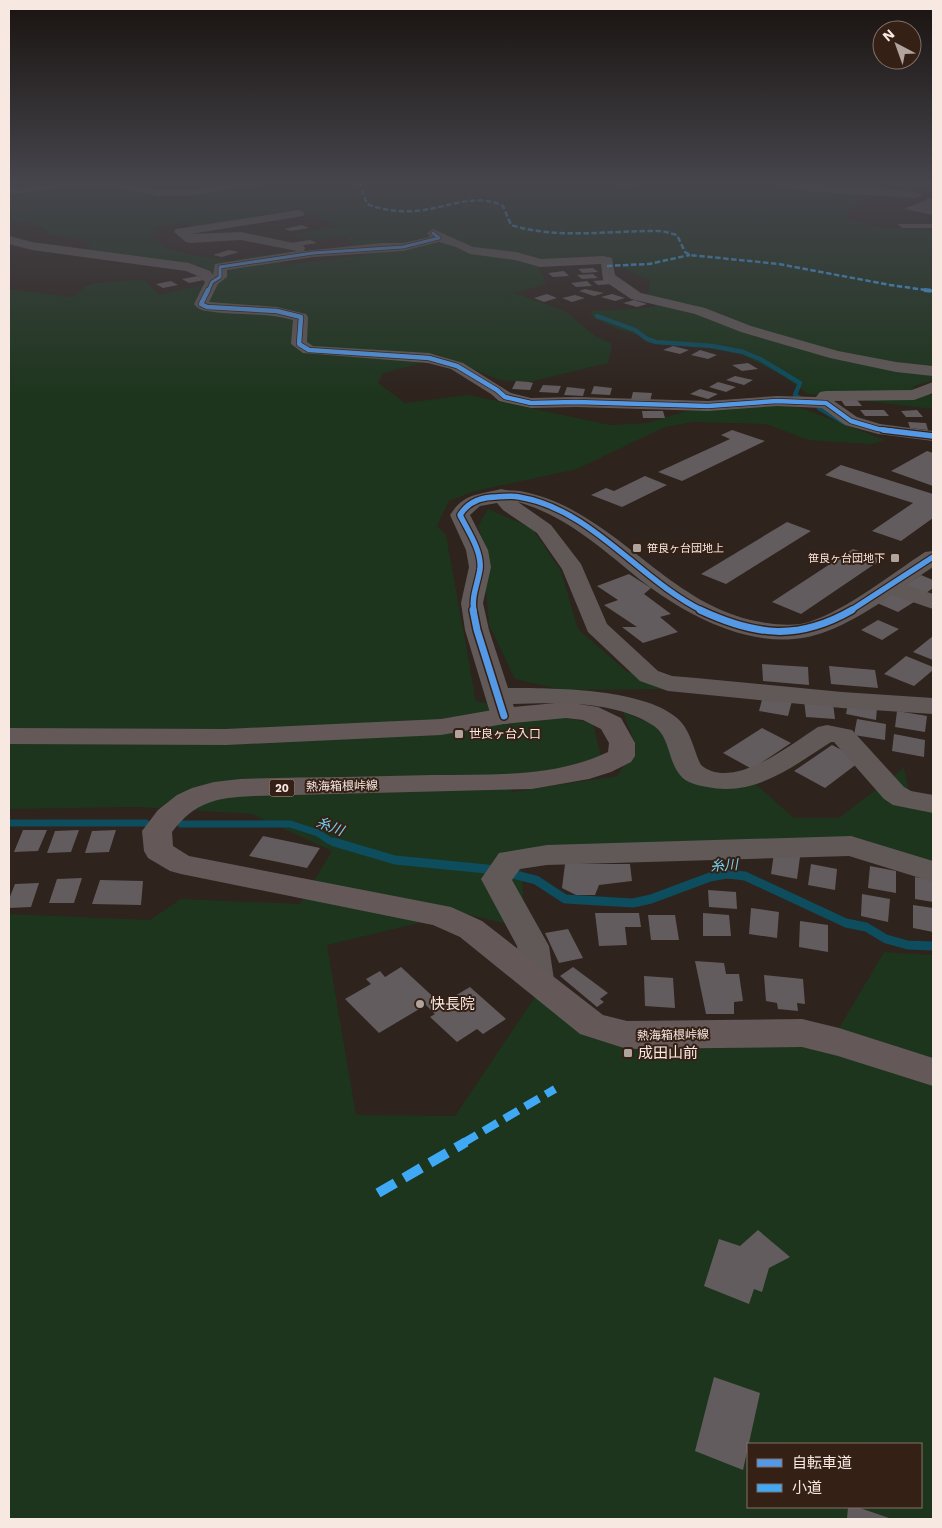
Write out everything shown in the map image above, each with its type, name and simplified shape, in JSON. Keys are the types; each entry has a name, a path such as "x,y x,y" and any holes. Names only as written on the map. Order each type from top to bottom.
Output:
{"main road":[{"name":"熱海箱根峠線","path":"9,736 226,737 440,727 501,706 589,712 612,724 622,743 621,756 604,766 581,774 505,782 256,788 211,792 192,798 170,813 157,831 159,851 181,864 440,914 471,929 592,1025 627,1035 802,1033 840,1042 933,1072"}],"street":[{"path":"92,253 189,267 205,274 212,282"},
{"path":"319,253 220,267 220,277 212,282 200,304 207,307 277,311 301,317 299,344 309,350 429,358 456,366 498,390 505,397 531,403 576,402 708,406 777,401 826,403"},
{"path":"495,253 516,256 540,263 607,261 608,277 636,296 700,311 746,329 836,355 896,367 933,371"},
{"path":"933,387 914,395 826,396 823,399 851,421 878,429 933,436"},
{"path":"501,495 510,506 544,529 573,569 596,627 649,676 668,683 696,686 842,700 933,706"},
{"path":"933,557 837,617 804,631 780,632 720,619 690,605 641,571 619,550 574,519 538,500 501,495 476,500 464,507 460,515 477,550 480,567 472,603 477,630 501,706 578,696 630,705 663,720 675,731 689,768 694,774 713,781 757,776 827,733 843,736 894,793 903,799 933,804"},
{"path":"888,586 933,602"},
{"path":"537,980 533,946 496,879 510,860 547,855 851,846 933,872"}],"green space":[{"path":"108,253 185,253 229,261 265,254 285,265 364,255 362,253 933,253 933,380 912,387 933,396 933,409 808,394 783,376 741,354 649,338 620,330 591,317 592,311 657,306 648,293 650,280 633,273 609,259 595,256 543,261 539,267 546,284 514,293 565,311 595,336 612,344 608,363 529,382 500,380 436,354 418,364 383,373 378,383 405,403 469,395 610,425 647,423 687,411 764,405 793,405 885,440 871,444 808,440 766,424 694,422 665,427 577,469 475,491 449,501 437,526 446,535 476,701 593,723 601,757 511,788 512,792 617,776 636,747 623,712 657,726 708,787 751,780 794,818 839,818 904,768 912,806 933,810 933,871 879,860 779,844 521,856 525,928 461,913 327,945 356,1115 455,1116 551,973 584,1036 832,1040 884,952 933,955 933,1519 9,1519 9,914 150,920 181,899 300,904 332,851 251,814 137,807 9,809 9,289 71,297 92,284 144,280 160,295 220,281 201,266"},
{"path":"488,509 532,528 561,571 578,629 626,671 673,689 563,690 515,679 489,625 482,541 478,526"}],"building":[{"path":"218,253 235,253 222,257 213,255"},
{"path":"593,268 598,272 583,273 578,269"},
{"path":"564,271 569,276 553,277 548,273"},
{"path":"593,274 598,278 582,279 577,275"},
{"path":"198,276 204,280 189,283 182,279"},
{"path":"607,280 612,284 598,285 593,281"},
{"path":"171,281 178,285 163,288 156,284"},
{"path":"587,281 592,286 576,287 571,283"},
{"path":"585,289 604,293 594,296 579,291"},
{"path":"547,294 557,298 544,302 534,298"},
{"path":"612,294 625,298 615,301 601,297"},
{"path":"575,295 585,298 572,302 562,298"},
{"path":"634,300 647,304 637,307 623,303"},
{"path":"673,346 689,350 680,354 663,350"},
{"path":"700,350 717,355 708,359 691,355"},
{"path":"748,363 758,369 742,371 732,365"},
{"path":"735,376 753,380 744,385 726,380"},
{"path":"516,381 533,383 530,390 512,389"},
{"path":"718,382 736,387 726,392 709,387"},
{"path":"543,385 561,386 558,393 539,392"},
{"path":"594,386 612,388 610,395 591,394"},
{"path":"567,387 585,389 583,396 564,395"},
{"path":"700,389 718,394 708,399 690,394"},
{"path":"633,392 652,393 650,401 631,400"},
{"path":"841,400 857,400 862,406 845,406"},
{"path":"860,410 884,410 889,416 865,416"},
{"path":"917,410 923,417 906,417 901,411"},
{"path":"642,411 663,411 665,418 643,418"},
{"path":"908,422 926,423 928,430 910,428"},
{"path":"732,430 765,441 682,481 658,472 730,439 721,435"},
{"path":"927,451 933,453 933,486 891,471"},
{"path":"841,465 933,494 933,518 901,541 872,531 913,503 825,475"},
{"path":"645,476 667,485 622,507 591,495 606,488 614,491"},
{"path":"787,522 811,531 726,584 701,574"},
{"path":"853,549 882,559 801,614 772,602"},
{"path":"629,574 651,588 644,594 671,614 660,617 678,632 643,643 622,627 637,627 604,605 618,600 597,586"},
{"path":"921,575 933,580 933,588 926,593 905,585"},
{"path":"894,593 914,602 898,612 877,603"},
{"path":"878,620 899,629 882,640 861,630"},
{"path":"933,636 933,660 913,652"},
{"path":"906,656 933,667 933,670 914,686 884,674"},
{"path":"762,664 808,667 809,685 763,681"},
{"path":"829,666 875,670 878,688 831,684"},
{"path":"763,696 792,701 788,716 759,711"},
{"path":"804,700 833,703 835,719 806,717"},
{"path":"848,703 877,708 876,720 846,714"},
{"path":"897,711 927,716 925,732 895,727"},
{"path":"857,719 886,724 885,740 854,735"},
{"path":"762,728 791,743 752,769 723,753"},
{"path":"894,734 925,740 924,757 892,751"},
{"path":"832,745 862,760 825,788 794,771"},
{"path":"23,830 47,830 38,851 14,852"},
{"path":"79,830 71,852 47,853 55,831"},
{"path":"116,830 109,852 85,853 92,831"},
{"path":"263,836 320,848 307,868 249,856"},
{"path":"774,853 800,857 797,879 771,874"},
{"path":"565,864 630,864 632,881 599,885 595,895 576,895 562,888"},
{"path":"811,864 837,869 835,890 808,885"},
{"path":"870,866 896,871 896,893 868,888"},
{"path":"915,877 933,880 933,902 915,899"},
{"path":"82,878 74,903 49,903 57,879"},
{"path":"100,880 143,881 141,905 92,904"},
{"path":"39,883 31,907 9,908 9,899 15,884"},
{"path":"708,890 736,892 737,909 709,907"},
{"path":"862,894 890,899 888,922 861,916"},
{"path":"913,905 933,908 933,932 913,928"},
{"path":"751,908 779,912 777,938 749,934"},
{"path":"595,913 639,913 641,927 625,927 627,945 599,946"},
{"path":"703,913 729,915 731,936 703,936"},
{"path":"648,915 675,915 679,940 651,940"},
{"path":"800,921 828,925 828,952 799,947"},
{"path":"568,929 583,958 559,963 545,933"},
{"path":"695,961 724,963 726,974 739,974 743,1001 734,1002 734,1014 706,1014"},
{"name":"快長院","path":"401,967 441,1004 470,987 506,1019 483,1034 477,1029 457,1042 430,1017 435,1014 426,1005 379,1033 345,999 371,984 366,979 380,971 385,977"},
{"path":"573,967 608,993 600,999 604,1002 597,1007 560,976"},
{"path":"764,975 803,979 805,1004 797,1003 798,1011 778,1009 777,1003 766,1001"},
{"path":"644,976 673,978 675,1008 645,1006"},
{"path":"758,1230 790,1257 769,1268 762,1292 754,1289 749,1304 704,1286 719,1239 740,1246"},
{"path":"714,1377 760,1393 749,1443 747,1443 743,1470 695,1451"},
{"path":"848,1508 860,1508 892,1519 847,1519"}],"waterway":[{"path":"597,316 635,330 647,339 656,342 712,346 743,352 760,359 800,383 795,395 801,399"},
{"path":"819,408 843,422"},
{"name":"糸川","path":"9,823 146,823"},
{"name":"糸川","path":"181,824 290,824 318,833 334,842"},
{"name":"糸川","path":"334,842 338,843"},
{"name":"糸川","path":"334,842 395,860 497,870"},
{"name":"糸川","path":"512,874 536,880 565,899 633,903 651,899 710,877 727,874 745,876 846,923 866,927 886,939 908,945 933,946"}],"marked path":[{"path":"687,253 779,264 890,285 933,291"},
{"path":"607,266 649,264 690,255"},
{"path":"378,1193 555,1089"}],"cycle path":[{"path":"311,253 220,267 220,277 212,282 201,304 207,307 277,311 301,317 299,344 309,350 429,358 457,366 497,390 505,397 531,403 576,402 708,406 777,401 826,403 851,421 878,429 933,436"},
{"path":"504,716 477,630 472,603 480,567 477,550 460,515 469,504 477,501 491,497 518,496 544,503 570,516 595,533 689,604 729,622 773,631 802,631 816,628 832,621 869,600 933,557"}],"place":[{"name":"笹良ヶ台団地上","path":"637,548"},
{"name":"笹良ヶ台団地下","path":"895,558"},
{"name":"世良ヶ台入口","path":"459,734"},
{"name":"快長院","path":"420,1004"},
{"name":"成田山前","path":"628,1053"}]}
